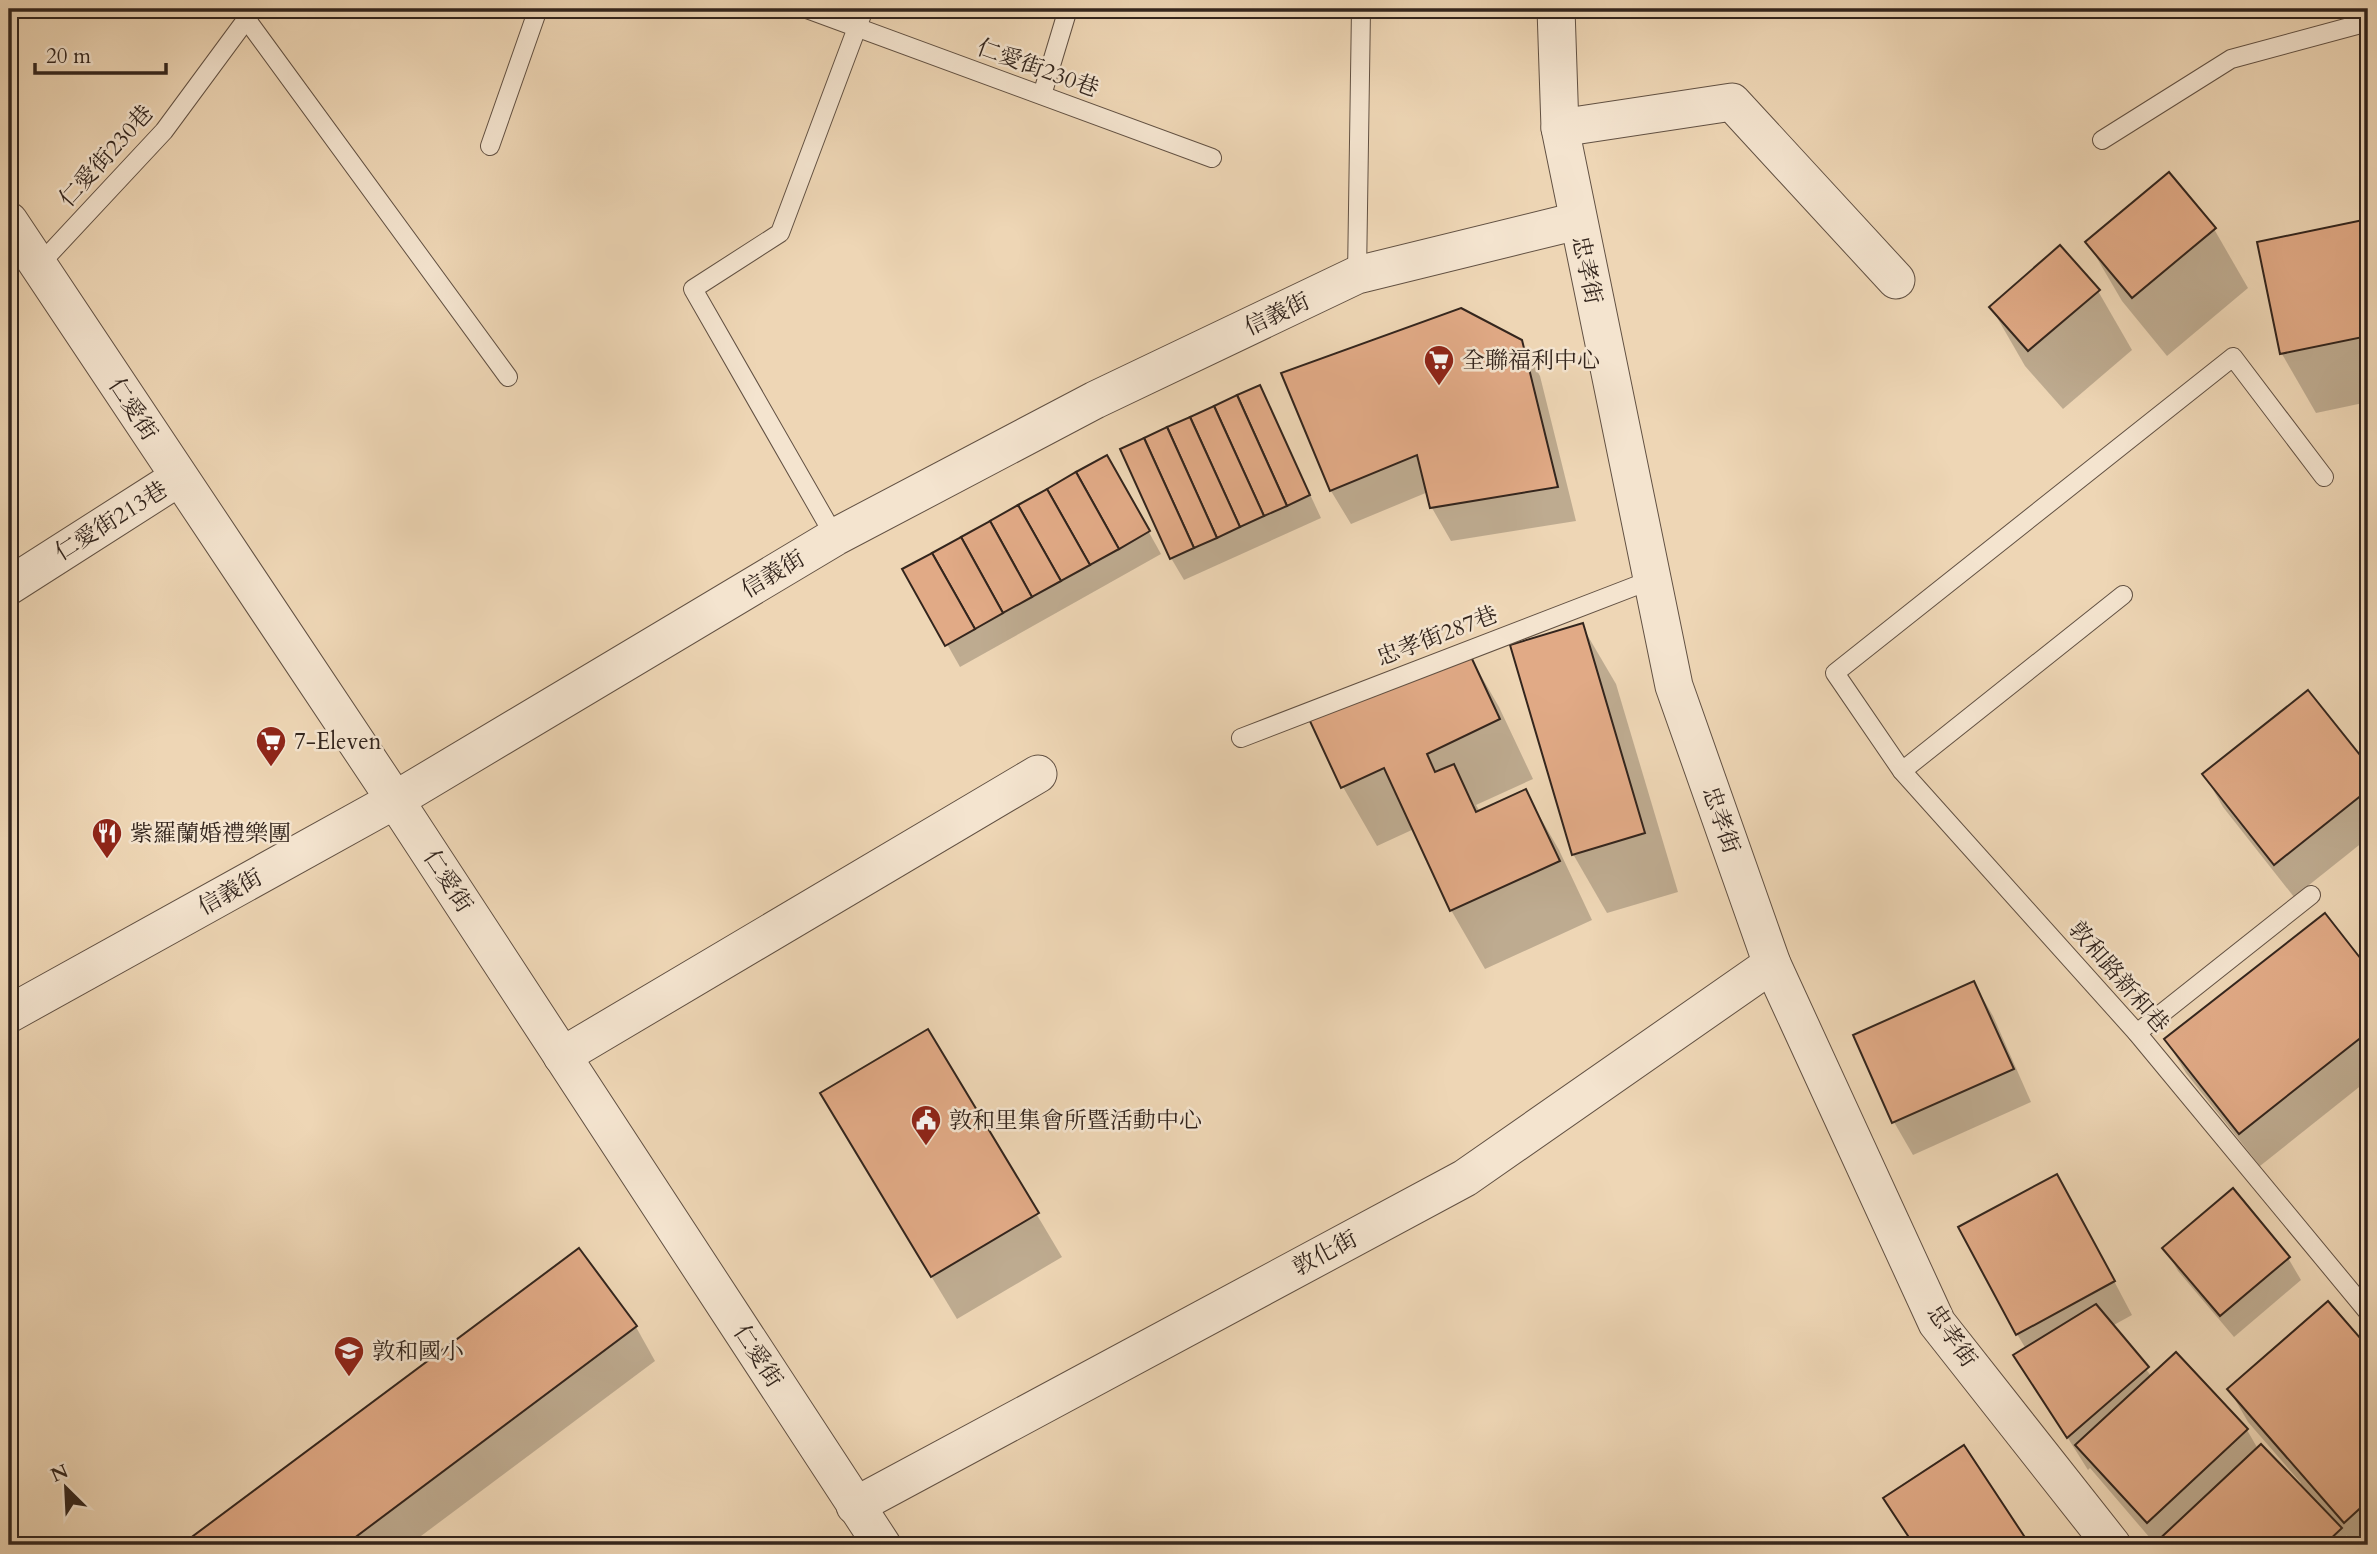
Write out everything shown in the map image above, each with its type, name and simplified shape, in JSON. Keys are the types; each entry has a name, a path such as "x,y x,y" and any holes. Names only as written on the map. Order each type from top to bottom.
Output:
{"street":[{"name":"忠孝街","path":"1556,9 1560,128 1674,686 1772,964 1937,1323 2112,1545"},
{"path":"1560,128 1732,102 1896,280"},
{"name":"仁愛街","path":"9,220 178,478 395,800 882,1545"},
{"name":"信義街","path":"9,1014 395,800 835,537 1095,400 1357,275 1577,221"},
{"name":"仁愛街213巷","path":"9,586 178,478"},
{"path":"562,1056 1038,774"},
{"name":"敦化街","path":"855,1506 1465,1178 1772,964"}],"lane":[{"path":"490,146 538,9"},
{"name":"仁愛街230巷","path":"807,9 1212,158"},
{"path":"835,537 693,289 780,233 864,9"},
{"path":"1042,95 1068,9"},
{"path":"1357,275 1361,9"},
{"path":"250,14 508,377"},
{"name":"仁愛街230巷","path":"39,265 164,131 250,14"},
{"path":"2102,139 2231,59 2368,22"},
{"name":"敦和路新和巷","path":"2323,477 2233,357 1835,673 1902,771 2137,1033 2368,1312"},
{"name":"忠孝街287巷","path":"1241,738 1651,580"},
{"path":"1902,771 2123,595"},
{"path":"2137,1033 2311,894"}],"building":[{"path":"2169,172 2216,228 2132,298 2085,242"},
{"path":"2368,219 2368,336 2280,354 2257,242"},
{"path":"2060,245 2100,290 2028,351 1989,307"},
{"path":"1461,308 1522,340 1558,487 1430,508 1417,455 1330,491 1281,373"},
{"path":"1260,385 1310,495 1287,506 1237,395"},
{"path":"1237,395 1287,506 1264,516 1214,406"},
{"path":"1214,406 1264,516 1240,527 1190,417"},
{"path":"1190,417 1240,527 1217,538 1167,427"},
{"path":"1167,427 1217,538 1194,548 1144,438"},
{"path":"1144,438 1194,548 1170,559 1120,449"},
{"path":"1107,455 1150,531 1119,549 1076,472"},
{"path":"1076,472 1119,549 1090,565 1047,489"},
{"path":"1047,489 1090,565 1061,581 1018,505"},
{"path":"1018,505 1061,581 1032,597 990,521"},
{"path":"990,521 1032,597 1003,613 961,537"},
{"path":"961,537 1003,613 975,629 932,553"},
{"path":"932,553 975,629 945,646 902,569"},
{"path":"1583,623 1645,833 1572,855 1510,645"},
{"path":"1466,646 1500,719 1427,754 1435,772 1454,764 1476,812 1526,789 1560,861 1450,911 1384,768 1341,788 1309,719"},
{"path":"2308,690 2368,765 2368,790 2274,865 2202,774"},
{"path":"2325,913 2368,968 2368,1032 2239,1134 2164,1039"},
{"path":"1974,981 2014,1069 1892,1123 1853,1035"},
{"name":"敦和里集會所暨活動中心","path":"928,1029 1039,1213 931,1277 820,1093"},
{"path":"2057,1174 2115,1281 2016,1335 1958,1227"},
{"path":"2233,1188 2290,1257 2220,1316 2162,1248"},
{"path":"579,1248 637,1326 345,1545 181,1545"},
{"path":"2328,1301 2368,1347 2368,1501 2344,1523 2227,1389"},
{"path":"2096,1304 2149,1367 2067,1438 2013,1355"},
{"path":"2176,1352 2248,1429 2147,1523 2075,1445"},
{"path":"2261,1444 2342,1528 2324,1545 2153,1545"},
{"path":"1964,1445 2030,1545 1914,1545 1883,1498"}],"place":[{"name":"全聯福利中心","path":"1439,387"},
{"name":"7-Eleven","path":"271,768"},
{"name":"紫羅蘭婚禮樂團","path":"107,860"},
{"name":"敦和里集會所暨活動中心","path":"926,1147"},
{"name":"敦和國小","path":"349,1378"}]}
